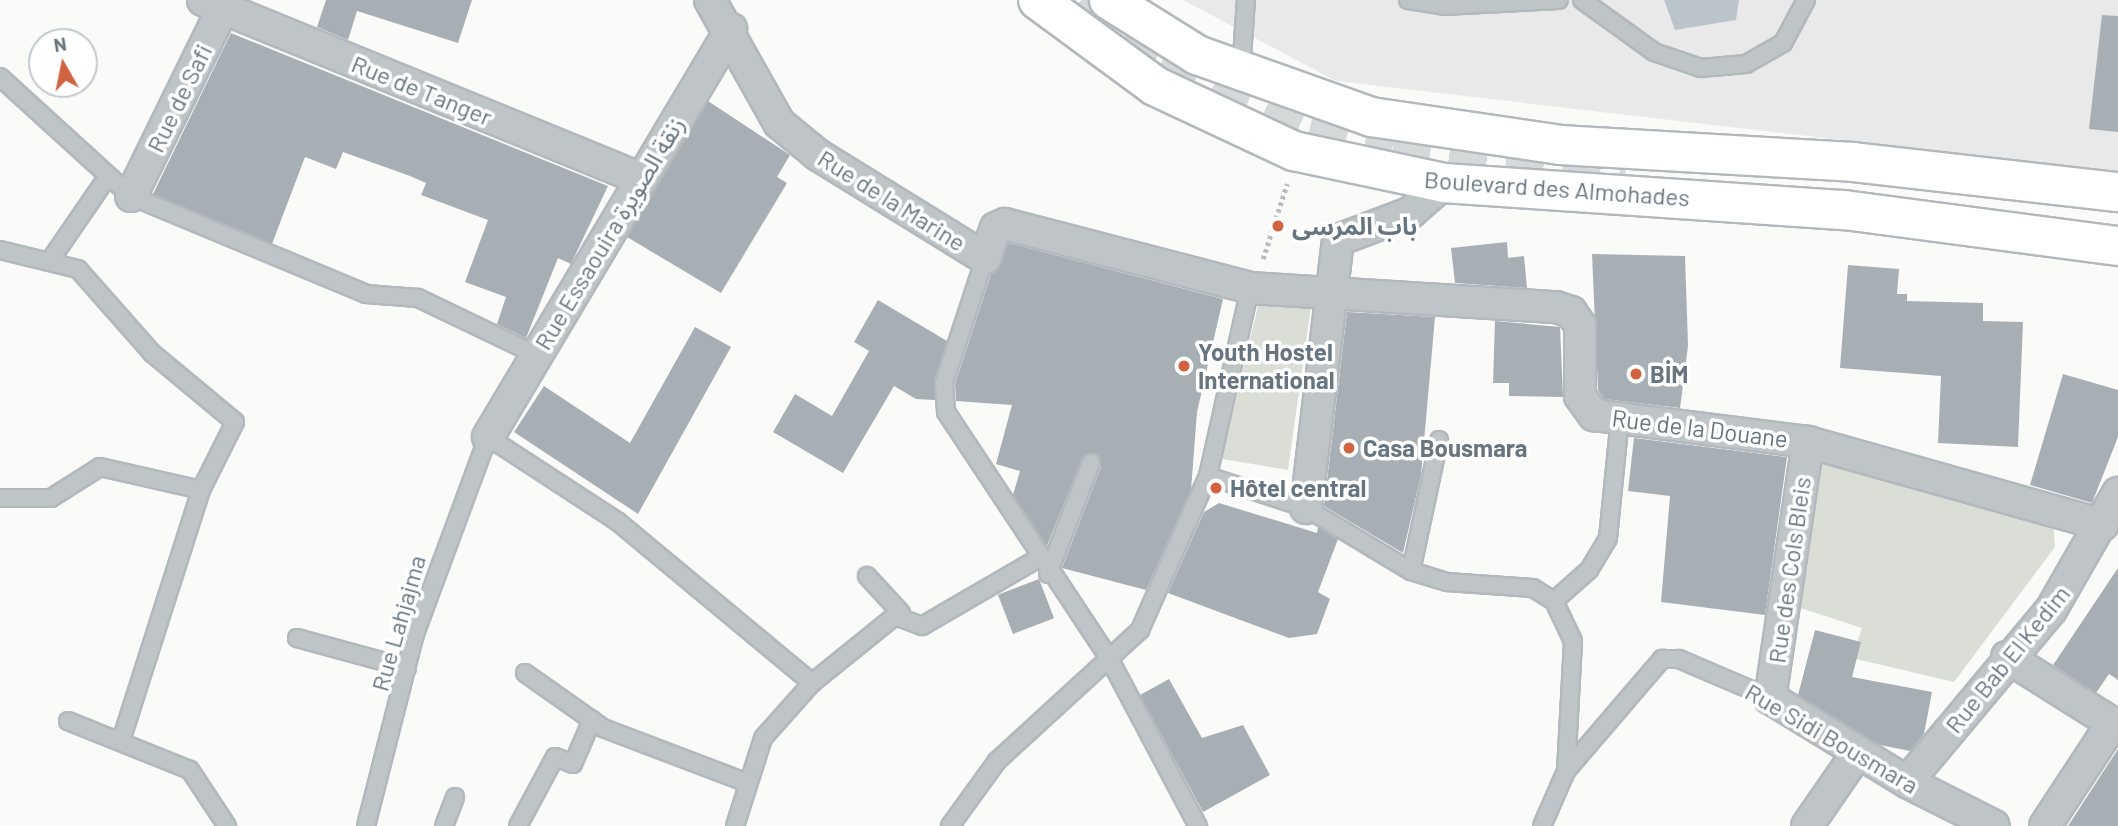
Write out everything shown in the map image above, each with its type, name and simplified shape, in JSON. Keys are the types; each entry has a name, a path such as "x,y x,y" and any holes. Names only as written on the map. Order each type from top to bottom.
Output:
{"main road":[{"name":"Boulevard des Almohades","path":"1038,0 1106,55 1214,114 1294,151 1444,183 1844,210 2118,246"},
{"name":"Boulevard des Almohades","path":"1109,0 1197,55 1241,73 1371,117 1460,133 1853,162 2118,192"},
{"path":"1214,114 1241,73"}],"street":[{"name":"Rue de la Marine","path":"710,0 731,29 779,123 818,155 985,258 1002,223 1250,288"},
{"name":"Rue de Tanger","path":"217,3 642,179"},
{"name":"Rue de Safi","path":"131,196 217,3"},
{"name":"Rue Essaouira زنقة الصويرة","path":"488,437 731,29"},
{"path":"1307,508 1340,236 1410,213 1444,183"},
{"name":"Rue de la Douane","path":"1250,288 1556,307 1571,312 1580,325 1581,405 1594,415 1808,442 2103,525"},
{"name":"Rue des Cols Bleis","path":"1770,698 1808,442"},
{"name":"Rue Bab El Kedim","path":"1907,782 2007,657 2051,610 2103,525 2118,493"},
{"path":"2007,657 2115,726 2045,826"},
{"name":"Rue Sidi Bousmara","path":"1770,698 1907,782 1994,826"},
{"path":"1807,826 1858,752"}],"lane":[{"path":"1241,73 1246,0"},
{"path":"1408,0 1444,6 1559,0"},
{"path":"1582,0 1654,52 1701,68 1746,64 1783,43 1806,0"},
{"path":"0,77 131,196 366,294 418,298 536,354"},
{"path":"49,262 108,176"},
{"path":"0,250 49,262 89,277 152,353 234,419 201,490 121,740"},
{"path":"985,258 941,399 951,426 1037,559 1110,660 1198,826"},
{"path":"950,826 997,761 1110,660 1151,610 1208,476 1250,288"},
{"path":"1554,601 1589,570 1608,538 1620,418"},
{"path":"488,437 617,521 812,682"},
{"name":"Rue Lahjajma","path":"366,826 407,668 459,505 488,437"},
{"path":"1411,571 1439,440"},
{"path":"1048,574 1091,463"},
{"path":"0,498 51,498 100,467 201,490"},
{"path":"1208,476 1307,508 1411,571 1447,583 1533,588 1554,601 1573,641 1566,771 1542,826"},
{"path":"867,576 901,613 922,625 1037,559"},
{"path":"736,826 745,782 763,738 812,682 901,613"},
{"path":"297,638 407,668"},
{"name":"Rue Sidi Bousmara","path":"1566,771 1658,662 1671,658 1770,698"},
{"path":"525,673 592,720 745,782"},
{"path":"518,826 555,757 573,764 592,720"},
{"path":"68,721 121,740 198,777 227,826"},
{"path":"444,826 455,797"}],"path":[{"path":"1250,288 1278,226 1294,151"}],"shaded area":[{"path":"1183,0 2118,0 2118,172 1336,81"},
{"path":"1664,0 1739,0 1736,20 1675,30"},
{"path":"1261,293 1312,299 1288,470 1222,459"},
{"path":"1808,442 2052,511 2055,547 1954,682 1852,658 1862,628 1794,606"}],"building":[{"path":"326,0 472,0 458,43 357,11 348,40 317,27"},
{"path":"2102,15 2118,16 2118,132 2089,129"},
{"path":"231,33 608,186 571,264 558,258 526,338 497,324 506,297 465,282 488,220 421,195 426,183 410,176 343,152 336,169 305,157 272,244 153,194"},
{"path":"708,101 790,155 777,177 787,183 721,293 627,237"},
{"path":"1507,242 1508,258 1524,256 1527,288 1455,283 1451,248"},
{"path":"1009,243 1223,299 1197,412 1191,490 1146,590 1062,568 1101,467 1099,456 1082,459 1047,546 1013,495 1020,471 996,464 1012,405 956,401 955,384 991,274"},
{"path":"1592,254 1685,256 1688,346 1680,408 1604,399 1598,390"},
{"path":"1848,265 1899,269 1897,294 1907,294 1907,301 1983,303 1983,321 2023,322 2018,447 1938,443 1941,376 1840,368"},
{"path":"878,300 947,341 935,400 916,399 894,386 843,473 773,432 795,394 832,416 869,351 854,342"},
{"path":"1347,312 1435,317 1421,475 1403,553 1324,506"},
{"path":"1495,321 1560,327 1563,397 1509,396 1509,383 1493,383"},
{"path":"695,327 731,347 638,514 514,432 544,386 630,443"},
{"path":"2063,374 2118,390 2118,437 2092,503 2030,485"},
{"path":"1634,438 1787,457 1765,615 1661,602 1670,496 1628,491"},
{"path":"1219,503 1317,533 1318,527 1338,539 1318,592 1330,599 1317,634 1289,638 1168,593 1204,512"},
{"path":"2118,568 2118,680 2109,674 2096,693 2053,665"},
{"path":"1039,579 1054,618 1013,634 998,595"},
{"path":"1815,630 1861,642 1852,677 1932,692 1924,734 1910,751 1880,745 1798,695"},
{"path":"1169,679 1202,738 1243,725 1270,775 1203,812 1140,695"},
{"path":"2118,749 2118,826 2068,826"}],"tunnel":[{"path":"1081,0 1163,59 1311,123 1393,145 1625,178"}],"place":[{"name":"باب المرسى","path":"1278,226"},
{"name":"Youth Hostel International","path":"1184,366"},
{"name":"BİM","path":"1636,374"},
{"name":"Casa Bousmara","path":"1349,448"},
{"name":"Hôtel central","path":"1216,488"}]}
